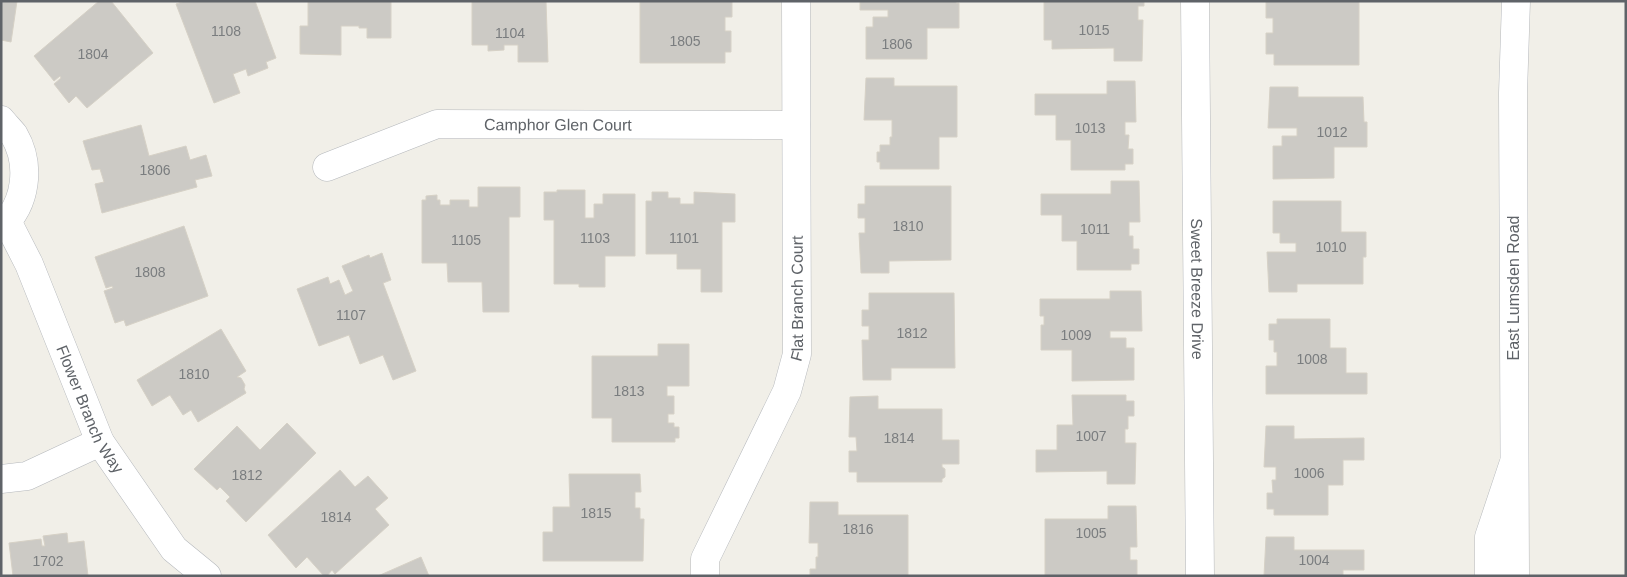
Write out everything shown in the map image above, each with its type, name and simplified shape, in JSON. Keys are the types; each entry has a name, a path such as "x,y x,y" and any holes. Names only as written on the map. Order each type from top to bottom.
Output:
{"street":[{"name":"Flat Branch Court","path":"705,576 705,559 787,391 797,354 796,1"},
{"name":"Sweet Breeze Drive","path":"1195,1 1200,576"},
{"name":"East Lumsden Road","path":"1515,576 1512,93 1516,1"},
{"name":"Flower Branch Way","path":"1,120 17,142 25,169 23,188 18,206 4,224 30,264 100,442 174,549 207,576"},
{"name":"Camphor Glen Court","path":"327,167 437,124 796,125"},
{"path":"1,479 27,476 100,442"},
{"path":"1489,576 1489,537 1514,461"}],"building":[{"path":"1,1 17,1 11,42 1,40"},
{"path":"99,1 111,1 153,53 87,108 76,96 69,103 54,84 61,78 60,76 54,81 34,56"},
{"path":"185,1 255,1 276,58 266,62 268,68 248,76 246,69 233,74 240,93 214,103 176,4"},
{"path":"308,1 391,1 391,38 367,38 367,28 341,26 341,55 300,54 300,26 308,26"},
{"path":"472,1 546,1 548,62 518,62 518,45 504,45 504,50 488,51 488,45 472,45"},
{"path":"640,1 732,1 732,17 725,17 725,31 731,31 731,52 725,52 725,63 640,63"},
{"path":"860,1 956,1 956,3 959,3 959,28 927,28 927,59 866,59 866,27 873,27 873,17 888,17 888,10 860,10"},
{"path":"1044,1 1144,1 1144,6 1138,6 1138,20 1143,20 1142,61 1114,61 1114,48 1052,49 1052,40 1044,40"},
{"path":"1266,1 1359,1 1359,65 1274,65 1274,54 1266,54 1266,33 1273,33 1273,18 1266,18"},
{"path":"866,78 894,78 894,86 957,86 957,137 939,137 939,169 880,169 880,162 877,162 877,152 880,152 880,145 890,145 892,120 864,120"},
{"path":"1107,81 1135,81 1136,122 1125,122 1125,135 1129,135 1128,149 1133,149 1133,164 1125,164 1125,170 1071,170 1071,140 1056,140 1056,115 1035,115 1035,94 1107,94"},
{"path":"1270,87 1298,87 1298,97 1363,97 1364,122 1367,122 1367,147 1334,147 1334,178 1273,179 1273,146 1282,146 1282,136 1297,136 1297,128 1268,128"},
{"path":"141,125 149,156 186,146 190,160 206,155 212,176 195,180 197,187 102,213 95,184 104,182 100,169 92,170 83,141"},
{"path":"1111,181 1139,181 1140,222 1129,222 1129,236 1133,236 1133,249 1139,249 1139,264 1131,264 1131,270 1077,270 1077,241 1062,241 1062,215 1041,215 1041,194 1111,194"},
{"path":"865,186 951,186 951,260 889,261 889,273 861,273 859,233 865,233 865,218 858,218 858,204 865,204"},
{"path":"478,187 520,187 520,217 509,217 509,312 483,312 482,282 448,282 447,263 422,263 422,200 426,200 426,196 437,195 440,205 450,205 450,200 469,200 469,207 478,207"},
{"path":"557,190 585,190 585,218 594,218 594,204 603,204 603,194 635,194 635,256 605,256 605,287 579,287 579,284 554,284 554,220 544,220 544,192 557,192"},
{"path":"652,192 668,192 668,198 680,198 680,204 694,204 694,192 735,194 735,222 722,222 722,292 701,292 701,269 677,269 677,254 646,254 646,201 652,201"},
{"path":"1273,201 1341,201 1341,232 1366,232 1366,257 1363,257 1363,284 1297,284 1297,292 1269,292 1267,252 1296,252 1296,243 1280,243 1280,233 1273,233"},
{"path":"184,226 208,296 126,326 124,320 115,323 104,291 113,288 112,286 106,288 95,257"},
{"path":"382,253 391,280 383,283 416,371 393,380 383,355 360,364 349,335 319,346 297,289 328,277 330,284 339,280 345,295 353,291 342,266 369,255 370,258"},
{"path":"1110,291 1141,291 1142,331 1110,331 1110,338 1126,338 1126,348 1134,348 1134,380 1072,381 1072,350 1041,350 1041,325 1044,325 1044,316 1040,316 1040,299 1110,299"},
{"path":"869,293 954,293 955,368 891,368 891,380 863,380 862,340 869,340 869,326 862,326 862,310 869,310"},
{"path":"1277,319 1330,319 1330,348 1346,348 1346,373 1367,373 1367,394 1266,394 1266,366 1277,366 1277,352 1274,352 1274,340 1269,340 1269,324 1277,324"},
{"path":"221,329 246,371 237,377 241,378 245,385 246,393 198,422 191,410 183,415 170,395 152,406 137,380"},
{"path":"658,344 689,344 689,386 667,386 667,396 674,396 674,414 668,414 668,423 674,423 674,427 679,427 679,438 675,438 675,442 612,442 612,418 592,418 592,356 658,356"},
{"path":"1072,395 1126,395 1126,401 1134,401 1134,416 1128,416 1128,429 1125,429 1125,443 1136,443 1135,484 1107,484 1107,471 1036,472 1036,450 1057,450 1057,425 1073,425"},
{"path":"878,396 878,409 942,409 942,440 959,440 959,464 942,464 942,467 945,469 945,477 942,479 942,482 857,482 857,472 849,472 849,451 857,451 856,437 849,437 850,397"},
{"path":"287,423 316,453 246,522 226,501 230,497 220,487 217,490 194,469 237,426 260,450"},
{"path":"1266,426 1294,426 1294,439 1364,438 1364,460 1343,460 1343,485 1328,485 1328,515 1274,515 1274,509 1267,509 1267,493 1273,493 1272,480 1276,480 1276,467 1264,467"},
{"path":"340,470 355,487 368,476 388,498 375,509 389,525 335,574 332,570 327,576 324,576 307,557 296,568 268,535"},
{"path":"569,474 640,474 641,492 635,492 635,508 640,508 640,519 644,519 643,561 543,561 543,532 553,532 553,507 570,507"},
{"path":"810,502 838,502 838,515 908,515 908,576 810,576 810,569 816,569 818,543 809,543"},
{"path":"1108,506 1136,506 1137,547 1130,547 1130,560 1137,560 1137,575 1045,576 1045,519 1108,519"},
{"path":"67,533 68,543 84,541 88,576 13,576 9,543 41,539 42,546 45,546 43,536"},
{"path":"1266,537 1294,537 1294,550 1364,550 1364,570 1343,570 1343,576 1264,576"},
{"path":"421,557 429,576 378,576"}]}
